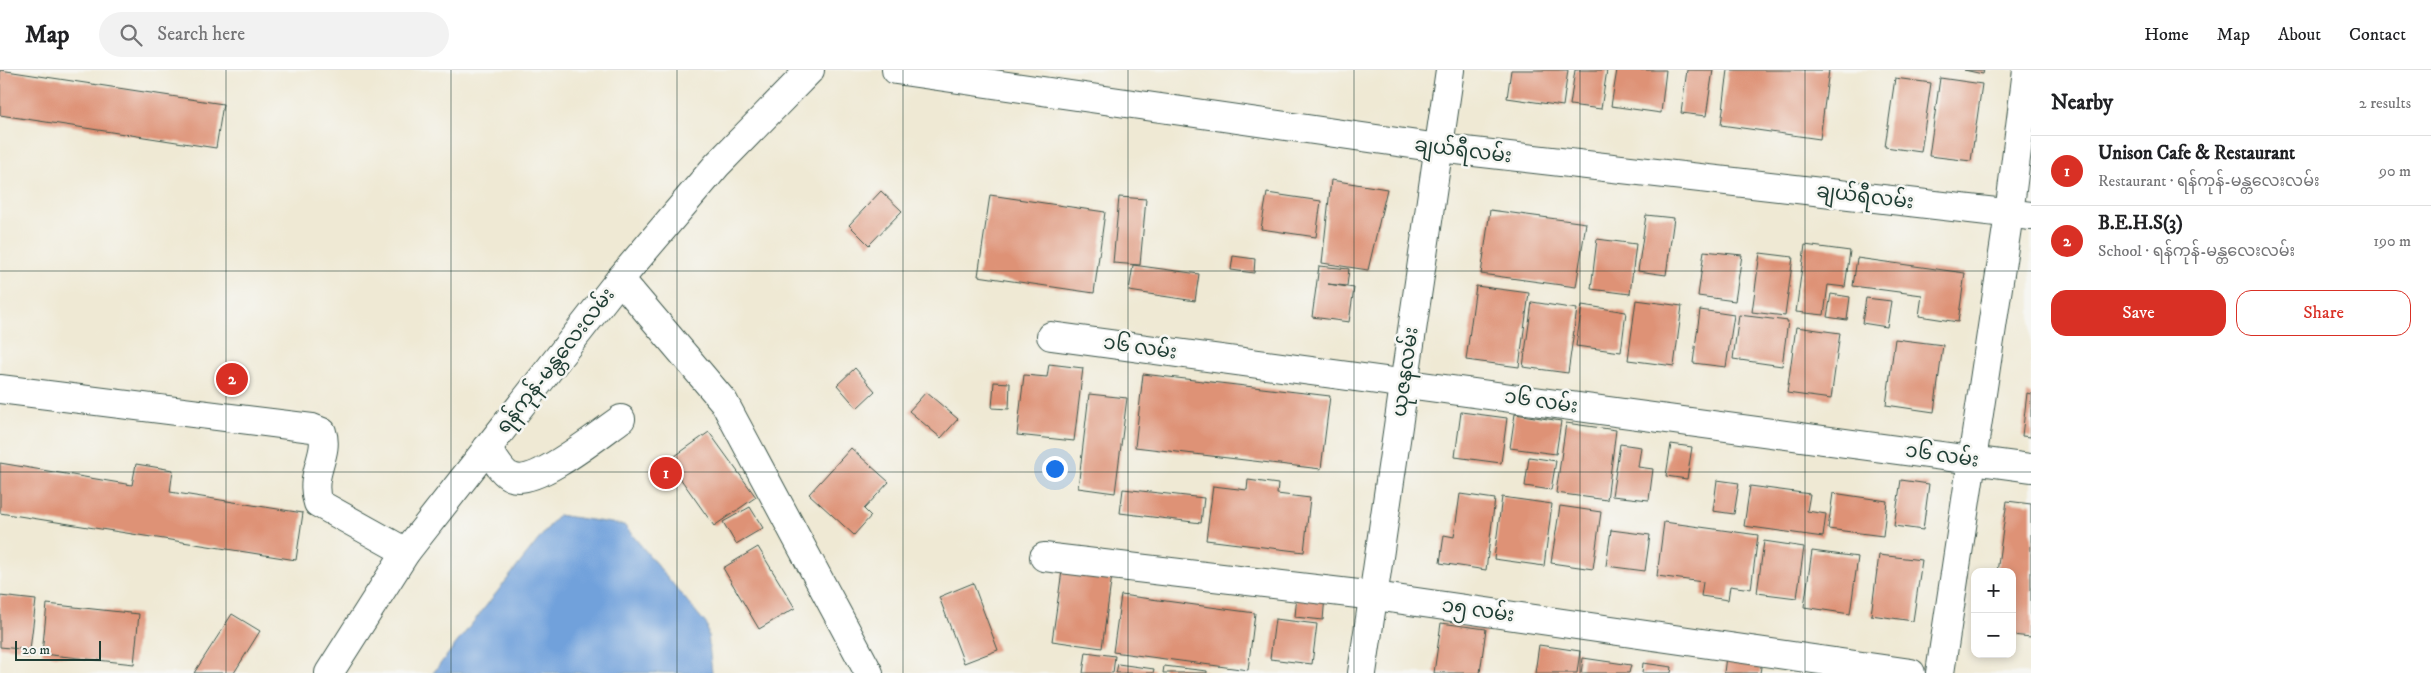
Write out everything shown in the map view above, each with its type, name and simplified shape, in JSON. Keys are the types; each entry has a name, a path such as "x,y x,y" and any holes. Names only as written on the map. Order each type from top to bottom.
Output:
{"street":[{"name":"ရန်ကုန်-မန္တလေးလမ်း","path":"329,673 406,552 620,279 717,165 810,70"},
{"name":"ချယ်ရီလမ်း","path":"896,70 1439,148 2020,215"},
{"name":"ယုဇနလမ်း","path":"1362,673 1375,596 1450,70"},
{"path":"1940,673 1971,460 2020,215 2027,70"},
{"path":"620,279 724,402 869,673"},
{"name":"၁၆ လမ်း","path":"1051,336 2031,468"},
{"path":"0,389 312,428 322,432 325,441 313,490 318,503 406,552"},
{"path":"487,448 509,477 521,480 532,476 576,451 621,419"},
{"name":"၁၅ လမ်း","path":"1044,556 1375,596 1911,673"}],"water":[{"path":"558,515 624,525 707,625 712,673 433,673"}],"building":[{"path":"0,70 223,104 216,148 0,115"},
{"path":"1511,70 1568,70 1563,106 1507,98"},
{"path":"1575,70 1607,70 1601,109 1570,105"},
{"path":"1617,70 1666,70 1661,113 1611,106"},
{"path":"1687,70 1713,70 1706,116 1681,113"},
{"path":"1728,70 1829,70 1820,139 1721,125"},
{"path":"1964,70 1984,70 1983,74"},
{"path":"1895,78 1931,83 1921,152 1885,147"},
{"path":"1940,78 1982,84 1971,161 1929,156"},
{"path":"1331,180 1387,189 1368,270 1322,263"},
{"path":"881,191 902,211 869,245 849,225"},
{"path":"1267,193 1321,201 1316,237 1261,229"},
{"path":"990,195 1105,212 1094,293 978,276"},
{"path":"1119,197 1146,199 1140,265 1113,263"},
{"path":"1490,210 1586,223 1576,287 1481,274"},
{"path":"1646,215 1674,218 1666,275 1638,271"},
{"path":"1597,239 1636,244 1630,294 1591,289"},
{"path":"1805,245 1850,251 1845,287 1828,285 1824,315 1796,312"},
{"path":"1704,251 1742,255 1735,301 1698,296"},
{"path":"1760,253 1793,257 1785,316 1752,312"},
{"path":"1233,256 1255,259 1254,273 1231,270"},
{"path":"1857,258 1965,273 1958,322 1919,316 1922,295 1853,286"},
{"path":"1133,265 1199,274 1195,301 1129,291"},
{"path":"1319,266 1349,269 1347,286 1328,284 1354,288 1349,322 1312,317"},
{"path":"1476,286 1529,293 1519,367 1466,360"},
{"path":"1831,294 1850,297 1847,320 1827,317"},
{"path":"1866,298 1891,301 1887,327 1862,323"},
{"path":"1636,300 1682,306 1674,366 1628,360"},
{"path":"1532,302 1577,309 1568,373 1523,367"},
{"path":"1582,305 1626,312 1621,352 1576,346"},
{"path":"1700,310 1734,315 1726,367 1693,363"},
{"path":"1739,315 1788,321 1782,366 1733,359"},
{"path":"1796,327 1840,333 1831,399 1787,393"},
{"path":"1895,339 1943,345 1934,412 1886,405"},
{"path":"1049,364 1083,368 1074,441 1017,435 1024,375 1047,377"},
{"path":"855,368 875,391 857,408 837,385"},
{"path":"1143,374 1330,396 1321,469 1135,447"},
{"path":"994,382 1010,383 1009,409 992,408"},
{"path":"926,392 958,419 941,438 909,411"},
{"path":"2027,393 2031,394 2031,437 2022,436"},
{"path":"1089,394 1127,398 1115,493 1078,488"},
{"path":"1461,412 1507,418 1501,463 1455,457"},
{"path":"1515,414 1561,421 1556,454 1510,448"},
{"path":"1566,423 1616,430 1607,500 1556,493"},
{"path":"709,432 756,497 714,526 668,461"},
{"path":"1620,444 1641,447 1638,467 1653,469 1649,500 1612,496"},
{"path":"1671,444 1692,447 1687,479 1666,476"},
{"path":"851,448 889,482 864,509 871,516 854,535 809,494"},
{"path":"1529,457 1556,461 1551,490 1525,486"},
{"path":"0,463 132,485 136,464 173,470 170,492 303,513 296,560 0,513"},
{"path":"1248,480 1278,484 1277,494 1310,498 1304,552 1206,540 1213,486 1247,490"},
{"path":"1717,480 1739,483 1734,514 1713,511"},
{"path":"1901,480 1929,484 1923,530 1894,526"},
{"path":"1750,486 1810,494 1807,511 1826,514 1823,537 1744,526"},
{"path":"1123,489 1204,498 1201,523 1120,513"},
{"path":"1833,493 1887,501 1883,536 1828,529"},
{"path":"1460,494 1495,499 1486,570 1440,563 1444,535 1454,537"},
{"path":"1502,497 1552,504 1544,566 1494,559"},
{"path":"2007,501 2031,504 2031,637 2016,635 2016,568 1998,568"},
{"path":"1560,506 1601,512 1593,569 1551,563"},
{"path":"750,507 763,528 736,544 723,522"},
{"path":"1664,522 1758,535 1751,589 1730,586 1728,600 1701,596 1703,582 1657,576"},
{"path":"1611,530 1650,535 1645,571 1606,566"},
{"path":"1764,541 1804,547 1797,598 1757,593"},
{"path":"758,547 795,608 759,629 723,568"},
{"path":"1812,551 1858,557 1850,614 1804,607"},
{"path":"1879,555 1922,560 1913,621 1871,615"},
{"path":"1062,571 1112,575 1102,648 1052,641"},
{"path":"973,583 998,650 964,663 939,597"},
{"path":"1297,593 1325,596 1323,620 1295,617"},
{"path":"1121,595 1255,613 1248,670 1113,652"},
{"path":"0,596 36,600 30,650 0,647"},
{"path":"47,604 139,614 134,664 42,654"},
{"path":"232,614 260,631 234,673 194,673"},
{"path":"1275,619 1317,624 1312,664 1270,659"},
{"path":"1441,623 1486,629 1480,673 1434,673"},
{"path":"1539,645 1580,651 1577,673 1535,673"},
{"path":"1086,652 1115,656 1113,673 1083,673"},
{"path":"1726,656 1762,661 1760,673 1724,673"},
{"path":"1583,658 1631,665 1629,673 1581,673"},
{"path":"1643,663 1672,667 1671,673 1642,673"},
{"path":"1118,664 1154,669 1153,673 1116,673"},
{"path":"1164,666 1207,671 1207,673 1163,673"}],"place":[{"name":"B.E.H.S(3)","path":"232,379"},
{"name":"Unison Cafe & Restaurant","path":"666,473"}]}
